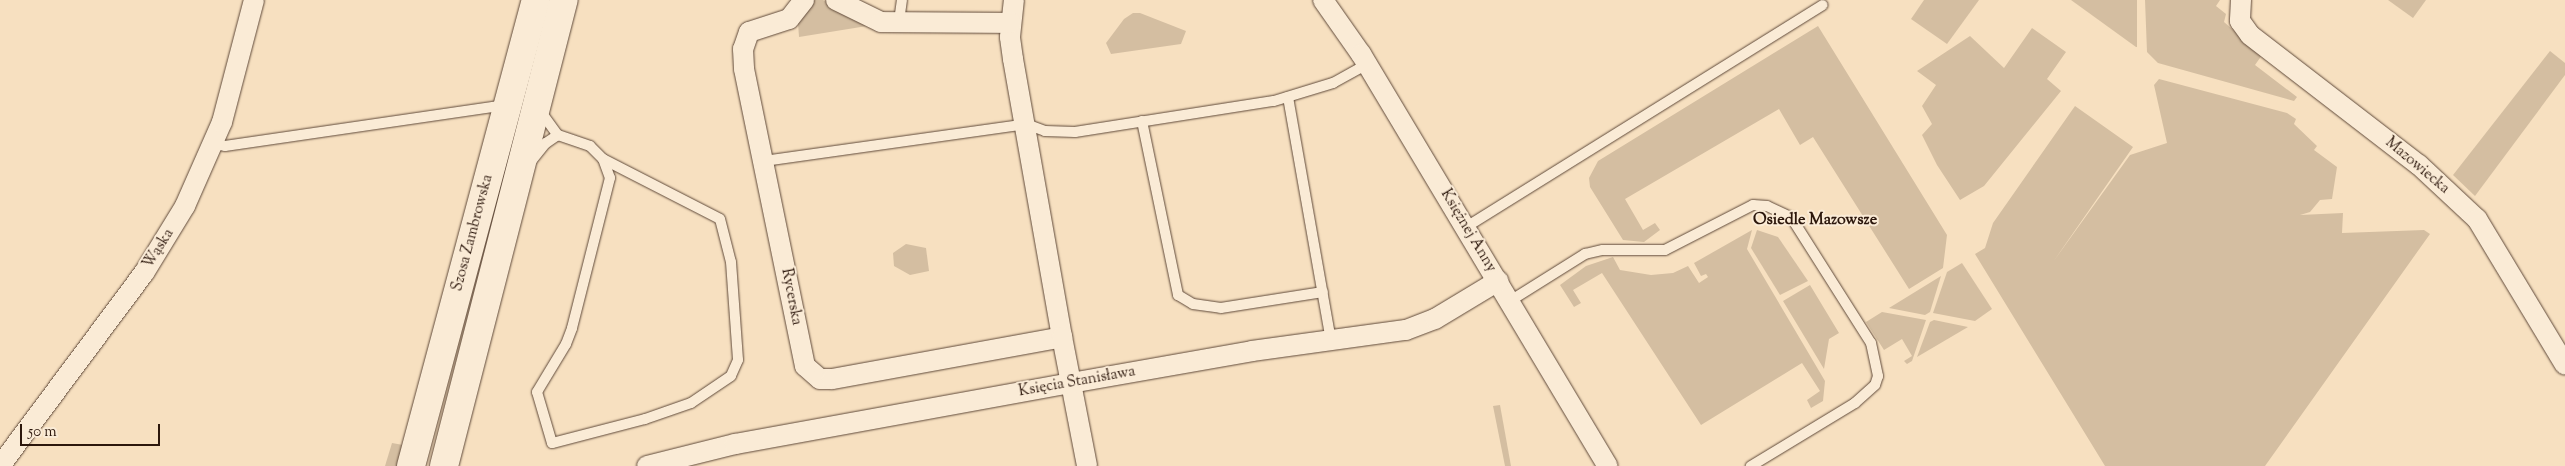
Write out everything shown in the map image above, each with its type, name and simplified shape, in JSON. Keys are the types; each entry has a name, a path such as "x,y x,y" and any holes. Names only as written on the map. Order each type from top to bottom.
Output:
{"main road":[{"name":"Szosa Zambrowska","path":"410,466 536,0"},
{"name":"Szosa Zambrowska","path":"449,462 564,0"},
{"path":"463,271 472,265 483,266 494,278"}],"street":[{"name":"Wąska","path":"3,455 152,260 185,206 214,144 238,67 254,0"},
{"name":"Rycerska","path":"804,0 789,19 753,29 743,50 744,69 805,366 820,379 848,377 1062,336"},
{"path":"836,0 872,19 1011,23"},
{"path":"1014,0 1011,23 1013,59 1087,466"},
{"name":"Księżnej Anny","path":"1323,0 1367,64 1608,466"},
{"name":"Mazowiecka","path":"2240,0 2240,22 2250,35 2419,165 2478,219 2565,365"},
{"name":"Księcia Stanisława","path":"647,466 735,444 1072,382 1252,351 1331,342 1406,330 1428,322 1498,281"}],"lane":[{"path":"899,21 902,0"},
{"path":"1466,227 1822,5"},
{"path":"764,161 1026,124 1045,131 1075,132 1288,97 1333,83 1367,64"},
{"path":"1288,97 1331,342"},
{"path":"214,144 226,146 507,105"},
{"path":"538,106 546,123 558,135 590,146 604,159 720,219 731,262 738,360 727,380 691,403 645,419 552,443 537,392 566,344 572,328 610,178 604,159"},
{"path":"1142,121 1178,296 1193,304 1221,308 1323,292"},
{"path":"519,180 536,154 558,135"},
{"path":"1510,301 1585,254 1603,250 1665,250 1753,205 1767,206 1791,217 1871,343 1878,376 1875,385 1856,403 1750,466"}],"shaded area":[{"path":"815,0 823,0 867,26 799,37 798,23"},
{"path":"1924,0 1979,0 1947,44 1911,19"},
{"path":"2071,0 2137,0 2137,47 2136,47"},
{"path":"2145,0 2220,0 2216,6 2226,14 2224,22 2262,55 2255,65 2297,97 2294,101 2158,63 2147,52"},
{"path":"2388,0 2426,0 2413,18"},
{"path":"1133,13 1140,13 1186,31 1181,44 1111,54 1106,43 1124,19"},
{"path":"1818,26 1947,235 1943,268 1909,289 1813,137 1800,145 1779,109 1625,199 1643,230 1655,223 1660,230 1644,242 1623,240 1590,187 1589,178 1598,161"},
{"path":"2032,28 2066,52 2047,79 2061,91 1984,186 1960,200 1937,165 1922,135 1932,124 1922,106 1936,85 1917,71 1970,36 2004,68"},
{"path":"2550,51 2565,63 2565,75 2475,196 2453,175"},
{"path":"2159,79 2287,113 2296,119 2294,124 2317,146 2314,150 2337,167 2332,199 2320,200 2310,212 2300,215 2343,213 2342,233 2424,230 2430,234 2265,466 2105,466 1975,254 1985,248 1993,223 2075,106 2133,147 2053,262 2130,155 2167,143 2154,85"},
{"path":"1752,230 1747,249 1825,381 1823,401 1811,408 1807,400 1820,391 1802,363 1701,425 1602,273 1573,290 1581,303 1574,307 1560,285 1586,266 1613,257 1620,270 1651,275 1673,273 1688,266 1699,283 1708,277 1706,274 1701,276 1694,263"},
{"path":"1757,230 1778,237 1808,281 1780,295 1751,248"},
{"path":"906,244 926,248 929,271 910,275 894,266 893,253"},
{"path":"1962,263 1992,309 1975,321 1933,313 1947,272"},
{"path":"1941,276 1930,312 1925,315 1889,308"},
{"path":"1810,285 1839,333 1829,339 1824,369 1783,301"},
{"path":"1882,312 1926,320 1912,361 1907,364 1904,361 1912,356 1902,339 1884,350 1866,322"},
{"path":"1934,320 1968,327 1917,357 1930,322"},
{"path":"1500,405 1511,466 1505,466 1493,406"},
{"path":"392,443 403,445 398,466 385,466"}],"district":[{"name":"Osiedle Mazowsze","path":"1815,221"}]}
